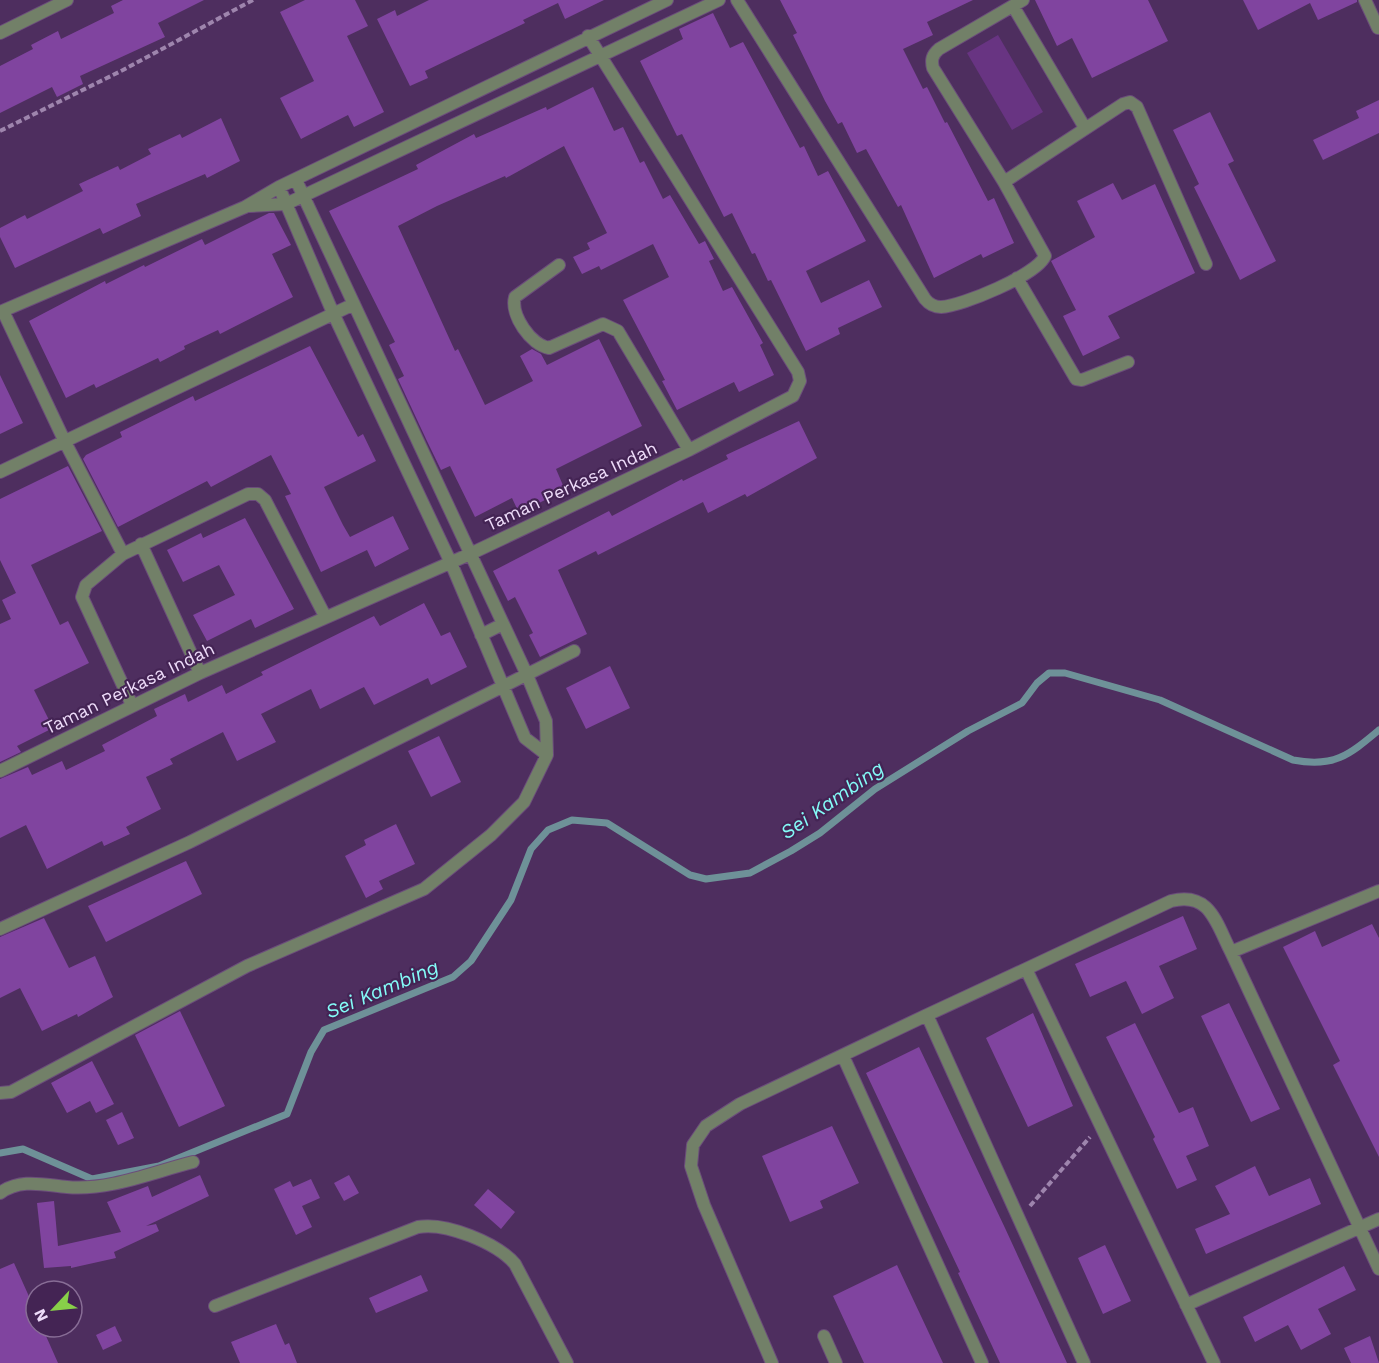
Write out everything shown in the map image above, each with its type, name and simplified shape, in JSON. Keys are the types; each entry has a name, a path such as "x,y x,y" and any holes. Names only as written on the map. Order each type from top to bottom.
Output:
{"street":[{"path":"0,33 67,0"},
{"path":"123,554 1,312 245,207 279,187 588,36 667,0"},
{"path":"245,207 286,204 719,0"},
{"path":"737,0 929,304 942,307 969,300 1017,278 1042,262 1045,256 1004,182 933,68 934,53 1018,3 1084,128"},
{"path":"1365,0 1378,28"},
{"name":"Taman Perkasa Indah","path":"1,768 325,616 451,563 689,450 793,396 800,381 798,372 588,36"},
{"path":"1004,182 1084,128 1130,102 1137,107 1206,264"},
{"path":"0,1094 11,1092 247,966 424,889 491,836 524,802 547,755 546,721 527,675 296,180"},
{"path":"279,187 333,313 451,563 525,738 547,755"},
{"path":"559,265 514,297 514,305 523,328 536,344 549,348 603,324 613,327 618,331 689,450"},
{"path":"1017,278 1076,379 1082,380 1128,362"},
{"path":"0,472 354,304"},
{"path":"132,705 82,597 86,585 123,554 248,494 258,494 265,500 325,616"},
{"path":"141,544 200,673"},
{"path":"481,635 503,624"},
{"path":"0,929 190,842 504,688 574,651"},
{"path":"1231,952 1379,891"},
{"path":"772,1363 704,1204 691,1166 693,1145 706,1126 740,1104 1171,901 1183,898 1194,898 1208,909 1231,952 1379,1269"},
{"path":"1026,969 1214,1363"},
{"path":"927,1015 1017,1220 1084,1363"},
{"path":"843,1056 981,1363"},
{"path":"0,1193 24,1184 67,1188 103,1185 193,1162"},
{"path":"1186,1305 1379,1219"},
{"path":"215,1306 418,1227 431,1226 491,1245 507,1255 515,1264 567,1363"},
{"path":"824,1336 836,1363"}],"path":[{"path":"0,131 123,70 252,0"},
{"path":"1017,1220 1101,1123"}],"shaded area":[{"path":"998,35 1043,112 1012,130 967,53"}],"building":[{"path":"123,0 204,0 158,23 165,37 80,76 83,84 57,97 52,87 0,113 0,66 33,49 31,45 58,31 61,39 114,13 111,6"},
{"path":"305,0 355,0 368,26 347,36 384,112 354,127 348,115 301,139 280,98 314,81 280,12"},
{"path":"429,0 604,0 565,19 558,3 523,20 525,23 425,71 428,78 410,86 377,19 395,10 397,16"},
{"path":"780,0 973,0 927,22 933,35 903,49 923,89 927,87 945,123 947,122 988,201 994,198 1014,243 983,258 981,254 934,278 901,205 898,207 866,149 857,153 842,122 838,124 825,101 793,35 797,33"},
{"path":"1035,0 1148,0 1168,41 1092,78 1072,38 1057,46"},
{"path":"1243,0 1357,0 1357,2 1318,20 1310,3 1258,30"},
{"path":"713,13 730,48 743,42 800,148 804,146 818,176 828,171 866,241 806,271 821,303 869,280 882,307 838,328 840,334 806,351 771,280 768,281 755,253 752,254 732,213 724,217 682,134 677,136 640,61 683,39 679,29"},
{"path":"593,87 614,131 623,127 640,163 644,161 663,199 670,195 699,244 705,241 714,259 709,261 723,291 732,287 763,343 760,345 774,375 739,392 734,382 677,410 662,381 665,380 623,300 669,277 653,244 601,270 599,266 582,274 573,257 590,249 587,243 607,233 564,146 506,178 505,176 437,206 398,226 455,351 458,349 485,405 533,381 520,356 532,349 541,354 547,365 599,339 642,426 556,469 565,490 519,513 512,498 475,517 450,466 441,470 426,439 398,379 404,376 389,345 395,342 329,211 418,169 416,165 474,134 476,138 546,107 547,110"},
{"path":"1379,100 1379,133 1323,160 1313,140 1359,118 1356,111"},
{"path":"1210,112 1234,161 1228,164 1276,261 1240,280 1194,187 1199,184 1173,130"},
{"path":"221,118 240,161 207,178 205,174 136,204 141,216 103,234 100,228 15,268 0,237 0,228 25,215 27,219 83,191 79,184 118,166 120,170 151,154 148,149 180,134 182,138"},
{"path":"1113,183 1122,200 1155,184 1195,273 1108,316 1120,338 1083,356 1063,316 1076,310 1051,261 1095,237 1077,201"},
{"path":"269,213 274,213 291,245 272,254 293,297 220,334 218,330 184,346 185,349 160,362 158,358 96,388 94,384 66,398 29,321 105,281 106,284 202,239 205,245"},
{"path":"310,346 358,437 363,434 376,461 324,487 350,537 393,516 409,549 375,567 367,550 321,572 285,496 291,494 271,455 211,487 207,481 118,527 83,459 86,455 122,437 120,432 193,396 195,401"},
{"path":"0,375 23,423 0,434"},
{"path":"799,421 817,458 747,497 745,494 708,513 703,502 598,555 596,551 558,570 587,634 540,657 529,635 533,633 515,597 508,601 493,571 609,511 612,516 682,479 683,481 728,459 726,455"},
{"path":"68,466 102,531 31,565 60,625 68,621 89,663 34,690 53,728 17,746 21,752 0,762 0,624 11,619 2,600 16,593 0,560 0,499"},
{"path":"245,518 294,609 255,628 251,619 207,641 193,615 235,595 219,565 183,582 167,550 201,533 203,538"},
{"path":"424,603 441,636 450,632 467,667 431,685 428,678 374,705 364,687 320,709 311,689 261,714 276,742 237,761 223,732 170,759 173,764 146,777 161,809 126,827 130,834 104,846 102,841 47,869 26,825 0,838 0,779 28,767 32,775 62,761 66,770 105,751 102,745 157,716 154,709 185,694 188,702 222,685 226,694 263,675 261,672 374,616 380,626"},
{"path":"610,666 630,708 586,729 566,688"},
{"path":"439,736 461,782 431,797 408,751"},
{"path":"396,824 415,864 379,881 383,889 366,898 345,856 366,845 364,840"},
{"path":"186,861 202,894 106,942 88,906"},
{"path":"1183,916 1197,949 1159,966 1174,998 1142,1014 1126,981 1090,997 1075,964"},
{"path":"44,918 69,968 95,956 113,997 78,1017 77,1014 42,1031 20,988 0,998 0,937"},
{"path":"1372,924 1379,938 1379,1157 1333,1065 1340,1061 1283,947 1315,931 1322,947"},
{"path":"1229,1003 1280,1109 1251,1122 1201,1016"},
{"path":"180,1011 225,1106 179,1127 135,1035"},
{"path":"1033,1013 1073,1106 1028,1127 986,1038"},
{"path":"1135,1023 1179,1113 1193,1107 1209,1146 1186,1156 1197,1180 1177,1189 1153,1139 1155,1137 1106,1037"},
{"path":"919,1047 1067,1363 1000,1363 958,1273 960,1272 866,1073"},
{"path":"92,1061 114,1104 96,1113 90,1101 67,1113 51,1083"},
{"path":"122,1112 134,1138 118,1145 106,1120"},
{"path":"832,1126 859,1183 820,1201 823,1208 790,1222 762,1156"},
{"path":"1255,1166 1269,1196 1310,1178 1321,1204 1206,1254 1195,1229 1230,1214 1215,1186"},
{"path":"200,1175 209,1196 146,1226 156,1224 159,1231 114,1252 116,1258 71,1268 71,1266 44,1268 37,1203 54,1201 58,1246 121,1232 107,1202 148,1186 152,1197"},
{"path":"349,1175 359,1193 344,1201 334,1183"},
{"path":"311,1179 320,1198 302,1206 312,1227 296,1235 274,1189 290,1181 293,1187"},
{"path":"488,1189 515,1212 501,1229 474,1205"},
{"path":"1105,1245 1131,1301 1103,1314 1078,1258"},
{"path":"14,1263 24,1285 24,1339 47,1339 58,1363 0,1363 0,1269"},
{"path":"897,1265 943,1363 864,1363 833,1296"},
{"path":"1344,1266 1356,1290 1318,1309 1331,1334 1301,1350 1288,1325 1255,1342 1243,1317"},
{"path":"421,1275 428,1291 376,1313 369,1298"},
{"path":"276,1324 285,1345 289,1343 297,1363 240,1363 231,1342"},
{"path":"115,1326 122,1341 103,1350 96,1335"},
{"path":"1370,1336 1379,1363 1351,1363 1344,1348"}],"waterway":[{"name":"Sei Kambing","path":"0,1153 23,1149 92,1179 159,1166 287,1114 311,1052 324,1030 453,977 471,961 511,900 531,849 548,830 572,820 607,823 690,875 706,879 750,873 820,833 875,789 968,731 1022,703 1037,683 1049,673 1065,673 1160,700 1293,760 1330,761 1349,753 1379,730"}]}
